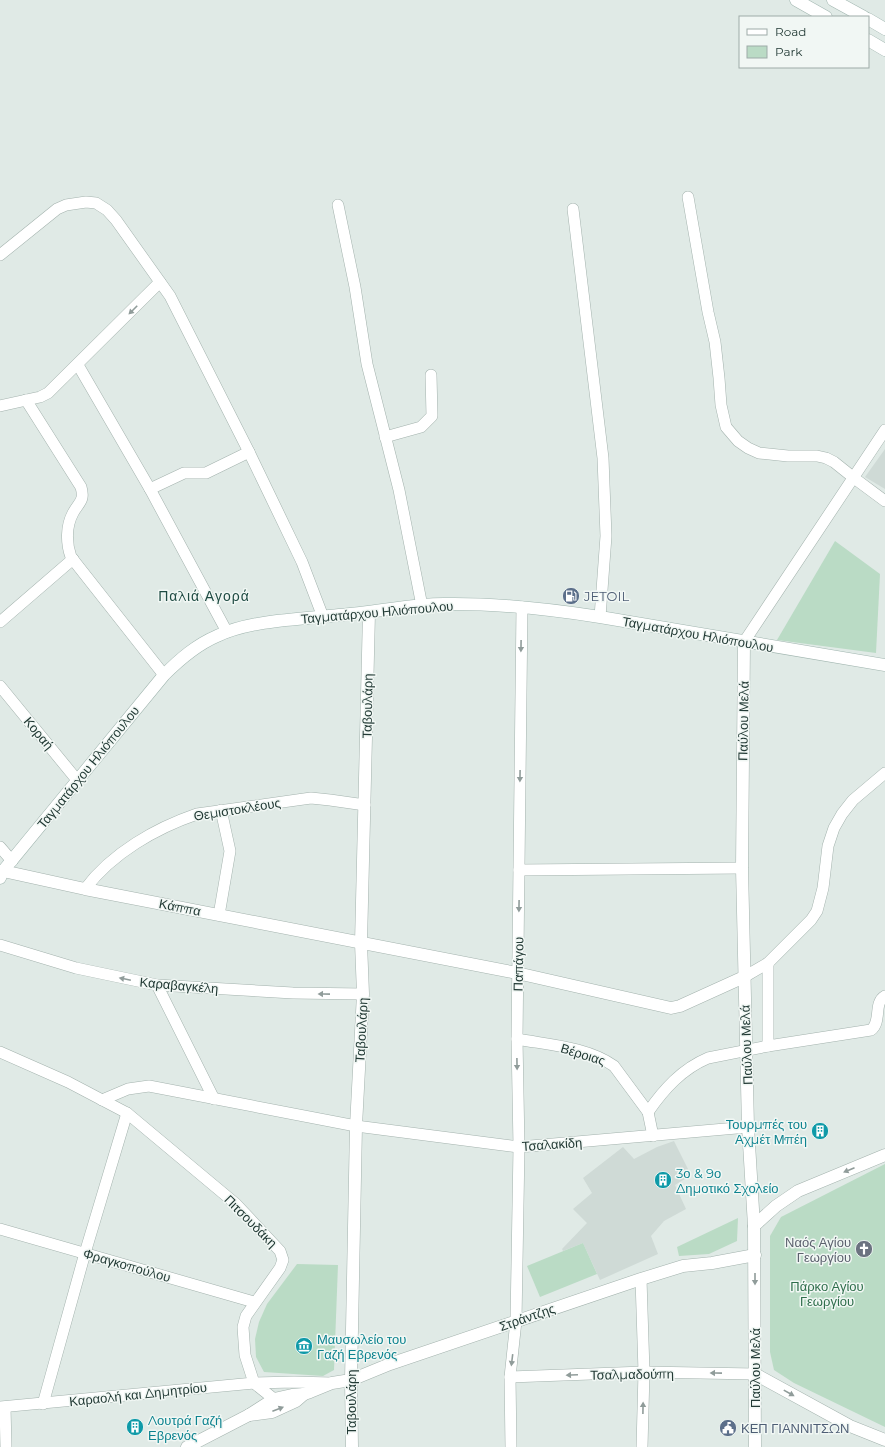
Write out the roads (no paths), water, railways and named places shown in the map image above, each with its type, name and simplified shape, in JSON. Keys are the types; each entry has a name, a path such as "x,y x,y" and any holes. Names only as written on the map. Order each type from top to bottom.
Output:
{"street":[{"path":"796,0 824,16"},
{"path":"833,0 862,16"},
{"path":"869,20 885,29"},
{"path":"869,41 885,50"},
{"path":"688,198 708,312 715,342 720,378 721,405 726,428 748,448 759,453 826,458 834,462 885,500"},
{"path":"0,255 57,208 66,205 75,203 96,203 107,210 116,220 160,282 175,307 249,452 302,562 323,617"},
{"path":"338,205 355,287 367,364 399,490 422,606"},
{"path":"573,209 603,458 606,536 600,617"},
{"path":"0,406 40,398 48,393 78,365 160,282"},
{"path":"78,365 150,489 227,632"},
{"path":"385,437 422,427 432,416 431,375"},
{"path":"26,400 81,487 82,500 73,514 69,524 68,547 73,559 164,675"},
{"path":"744,642 885,430"},
{"path":"150,489 184,473 206,473 249,452"},
{"path":"0,622 73,559"},
{"name":"Ταγματάρχου Ηλιόπουλου","path":"1,873 164,675 180,659 199,645 218,635 239,628 263,623 369,613 442,604 522,607 557,610 885,665"},
{"name":"Παπάγου","path":"511,1447 510,1377 516,1321 519,1147 517,973 522,607"},
{"name":"Ταβουλάρη","path":"352,1447 351,1380 356,1126 363,994 361,943 369,613"},
{"name":"Παύλου Μελά","path":"744,642 742,868 748,1127 755,1255 755,1447"},
{"name":"Κοραή","path":"0,686 78,780"},
{"path":"744,977 768,963 811,920 817,911 823,888 828,846 834,828 842,814 853,800 885,773"},
{"name":"Θεμιστοκλέους","path":"85,889 102,869 128,849 148,836 197,814 311,798 365,805"},
{"path":"219,915 230,851 222,810"},
{"path":"0,847 12,860"},
{"path":"519,870 742,868"},
{"name":"Κάππα","path":"1,873 517,973 671,1008 680,1006 744,977"},
{"name":"Καραβαγκέλη","path":"0,945 76,968 157,985 292,993 363,994"},
{"path":"768,963 768,1046"},
{"path":"157,985 214,1099"},
{"path":"648,1112 676,1078 708,1058 768,1046 871,1030 875,1025 880,1001 885,996"},
{"name":"Βέροιας","path":"517,1039 578,1051 607,1061 620,1073 648,1112 653,1136"},
{"name":"Πιτσουδάκη","path":"0,1052 68,1082 127,1113 236,1204 280,1251 283,1260 280,1268 254,1302 246,1316 243,1327 245,1355 254,1383"},
{"name":"Τσαλακίδη","path":"102,1100 128,1089 149,1086 356,1126 519,1147 748,1127"},
{"path":"43,1404 85,1253 127,1113"},
{"path":"754,1226 776,1206 798,1191 885,1155"},
{"name":"Φραγκοπούλου","path":"0,1229 254,1302"},
{"name":"Στράντζης","path":"189,1446 249,1415 274,1399 304,1394 332,1383 351,1380 390,1364 683,1266 712,1263 755,1255"},
{"path":"641,1279 644,1372 642,1447"},
{"name":"Τσαλμαδούπη","path":"510,1377 644,1372 755,1374"},
{"path":"755,1374 850,1426 885,1440"},
{"path":"276,1382 290,1392 304,1394"},
{"path":"254,1383 274,1399"},
{"name":"Καραολή και Δημητρίου","path":"2,1407 254,1383 332,1383"},
{"name":"Στράντζης","path":"249,1415 272,1412 296,1401 304,1394"},
{"path":"2,1407 6,1447"}],"place":[{"name":"JETOIL","path":"571,596"},
{"name":"Τουρμπές του Αχμέτ Μπέη","path":"820,1131"},
{"name":"3ο & 9ο Δημοτικό Σχολείο","path":"663,1180"},
{"name":"Ναός Αγίου Γεωργίου","path":"864,1249"},
{"name":"Μαυσωλείο του Γαζή Εβρενός","path":"304,1346"},
{"name":"Λουτρά Γαζή Εβρενός","path":"135,1427"},
{"name":"ΚΕΠ ΓΙΑΝΝΙΤΣΩΝ","path":"728,1428"}],"district":[{"name":"Παλιά Αγορά","path":"204,596"}],"park label":[{"name":"Πάρκο Αγίου Γεωργίου","path":"827,1294"}]}
